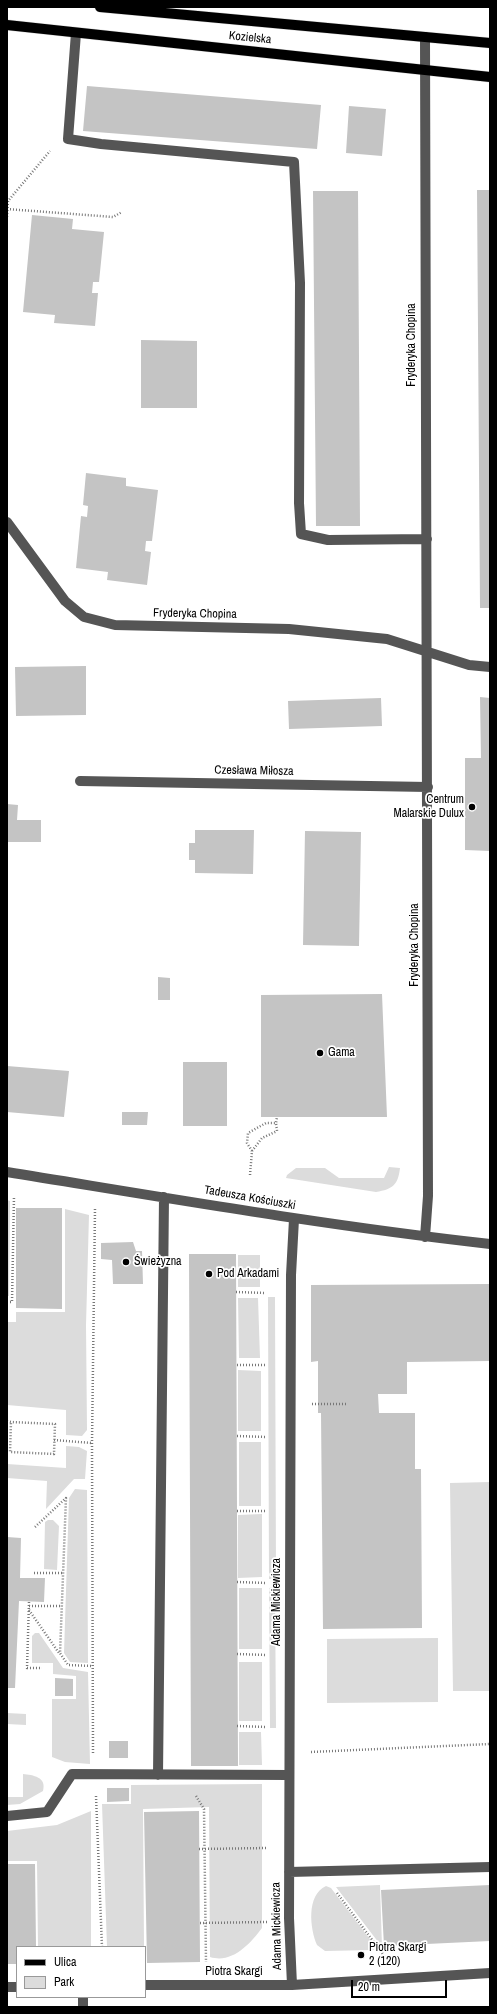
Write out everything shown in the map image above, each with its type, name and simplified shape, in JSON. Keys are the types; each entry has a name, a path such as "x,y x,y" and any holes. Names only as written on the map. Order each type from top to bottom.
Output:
{"main road":[{"name":"Kozielska","path":"100,7 490,44"},
{"name":"Kozielska","path":"7,25 490,77"}],"street":[{"path":"76,33 68,139 101,144 294,162 300,283 299,503 301,534 328,540 427,539"},
{"name":"Fryderyka Chopina","path":"425,1237 428,1210 428,652 425,355 426,37"},
{"name":"Fryderyka Chopina","path":"7,522 65,601 84,617 115,625 290,629 380,638 428,652"},
{"path":"428,652 469,665 490,667"},
{"name":"Czesława Miłosza","path":"80,781 428,787"},
{"name":"Tadeusza Kościuszki","path":"7,1172 294,1219 425,1237 490,1244"},
{"path":"158,1775 164,1197"},
{"name":"Adama Mickiewicza","path":"292,1985 289,1872 289,1753 291,1275 294,1219"},
{"path":"7,1816 46,1812 72,1774 289,1775"},
{"path":"289,1872 490,1867"},
{"name":"Piotra Skargi","path":"146,1985 292,1985 490,1974"}],"path":[{"path":"7,217 8,201 54,146 68,139"},
{"path":"7,209 113,217 122,212"},
{"path":"250,1175 252,1151 262,1138 277,1131 277,1117"},
{"path":"252,1151 247,1143 248,1133 266,1123 276,1123"},
{"path":"7,1302 12,1302 14,1196"},
{"path":"95,1208 92,1443 94,1775 98,1817 102,1946"},
{"path":"236,1292 266,1293"},
{"path":"237,1365 266,1365"},
{"path":"308,1404 347,1404"},
{"path":"7,1422 11,1422 55,1424 54,1454 10,1452 11,1422"},
{"path":"237,1436 266,1437"},
{"path":"54,1440 92,1443"},
{"path":"35,1526 66,1498 60,1654"},
{"path":"237,1511 266,1511"},
{"path":"34,1573 63,1573"},
{"path":"237,1582 267,1584"},
{"path":"29,1602 27,1668 42,1668"},
{"path":"29,1608 62,1606"},
{"path":"29,1608 68,1665 93,1666"},
{"path":"237,1654 266,1655"},
{"path":"237,1726 267,1727"},
{"path":"289,1753 490,1744"},
{"path":"182,1775 204,1809 206,1965"},
{"path":"199,1849 267,1848"},
{"path":"321,1872 385,1957"},
{"path":"200,1923 267,1922"}],"green space":[{"path":"389,1167 400,1168 396,1182 391,1188 376,1192 286,1178 287,1175 296,1168 325,1168 339,1178 384,1178"},
{"path":"7,1200 10,1201 9,1296 7,1296"},
{"path":"65,1209 89,1215 86,1325 87,1430 82,1436 66,1435 66,1410 7,1405 7,1322 16,1322 16,1312 65,1312"},
{"path":"238,1255 260,1255 260,1287 238,1287"},
{"path":"268,1297 275,1297 276,1579 269,1579"},
{"path":"238,1298 258,1298 260,1358 239,1358"},
{"path":"238,1370 261,1371 261,1431 238,1431"},
{"path":"239,1442 261,1442 261,1506 239,1506"},
{"path":"66,1446 79,1447 87,1451 85,1479 74,1479 46,1509 47,1481 7,1478 7,1464 66,1468"},
{"path":"490,1482 490,1691 453,1691 450,1483"},
{"path":"75,1489 87,1490 88,1663 70,1662 64,1653 69,1498"},
{"path":"262,1514 262,1577 238,1578 238,1515"},
{"path":"48,1520 53,1520 59,1526 57,1570 44,1569 45,1522"},
{"path":"275,1587 276,1728 270,1728 269,1588"},
{"path":"239,1588 262,1588 262,1649 239,1649"},
{"path":"35,1633 39,1633 63,1668 88,1672 90,1764 65,1762 52,1757 52,1699 76,1699 76,1676 53,1674 53,1663 32,1663 32,1636"},
{"path":"438,1638 438,1702 327,1703 327,1639"},
{"path":"239,1662 262,1662 262,1721 239,1721"},
{"path":"7,1713 26,1714 26,1725 7,1724"},
{"path":"239,1732 261,1732 262,1765 239,1765"},
{"path":"23,1774 35,1776 41,1780 44,1786 43,1791 20,1804 7,1805 7,1797 23,1797"},
{"path":"262,1784 262,1928 240,1951 226,1958 210,1957 209,1807 143,1809 144,1946 107,1946 102,1804 131,1804 131,1785"},
{"path":"91,1811 91,1946 38,1946 37,1861 7,1861 7,1831 57,1825"},
{"path":"380,1885 382,1947 336,1887"},
{"path":"326,1886 331,1888 372,1942 370,1942 374,1950 325,1951 317,1945 311,1922 311,1913 315,1897 320,1890"}],"building":[{"path":"87,86 321,105 317,149 83,131"},
{"path":"349,106 386,109 382,156 346,153"},
{"path":"477,190 490,190 490,608 480,608"},
{"path":"313,191 358,191 360,526 316,526"},
{"path":"32,215 73,219 72,229 104,232 99,282 93,282 92,293 98,293 95,326 54,323 55,315 23,312"},
{"path":"141,340 197,341 197,408 141,408"},
{"path":"86,473 126,478 126,486 158,490 152,541 146,541 145,551 151,552 147,585 107,580 108,572 76,568 81,516 87,517 88,506 83,505"},
{"path":"86,666 86,715 16,716 15,667"},
{"path":"480,697 490,698 490,851 465,850 465,758 481,758"},
{"path":"381,698 382,726 289,729 288,701"},
{"path":"7,804 18,805 17,820 41,820 41,842 7,842"},
{"path":"195,830 254,830 253,874 195,873 195,860 189,860 189,843 195,843"},
{"path":"305,831 361,832 359,946 303,945"},
{"path":"158,977 170,978 170,1000 158,1000"},
{"path":"382,994 387,1117 261,1117 261,995"},
{"path":"183,1062 227,1062 227,1126 183,1126"},
{"path":"7,1066 69,1071 64,1117 7,1112"},
{"path":"122,1112 148,1112 147,1125 122,1125"},
{"path":"16,1208 62,1208 62,1309 16,1308"},
{"path":"133,1242 136,1251 142,1251 143,1284 113,1284 112,1260 101,1259 101,1243"},
{"path":"189,1254 236,1254 238,1766 191,1766"},
{"path":"490,1284 490,1361 407,1362 407,1394 378,1394 379,1413 415,1413 415,1469 421,1469 422,1628 323,1629 321,1413 318,1413 318,1361 311,1362 311,1285"},
{"path":"7,1537 21,1538 20,1578 45,1578 44,1602 19,1601 15,1688 7,1688"},
{"path":"55,1678 73,1679 73,1696 55,1696"},
{"path":"109,1741 128,1741 128,1758 109,1758"},
{"path":"107,1788 129,1788 129,1801 107,1802"},
{"path":"199,1811 200,1962 147,1963 144,1812"},
{"path":"7,1864 35,1864 36,1946 16,1946 16,1964 7,1964"},
{"path":"490,1885 490,1941 384,1946 381,1890"}],"place":[{"name":"Centrum Malarskie Dulux","path":"472,807"},
{"name":"Gama","path":"320,1053"},
{"name":"Świeżyzna","path":"126,1262"},
{"name":"Pod Arkadami","path":"209,1274"},
{"name":"Piotra Skargi 2 (120)","path":"361,1955"}]}
